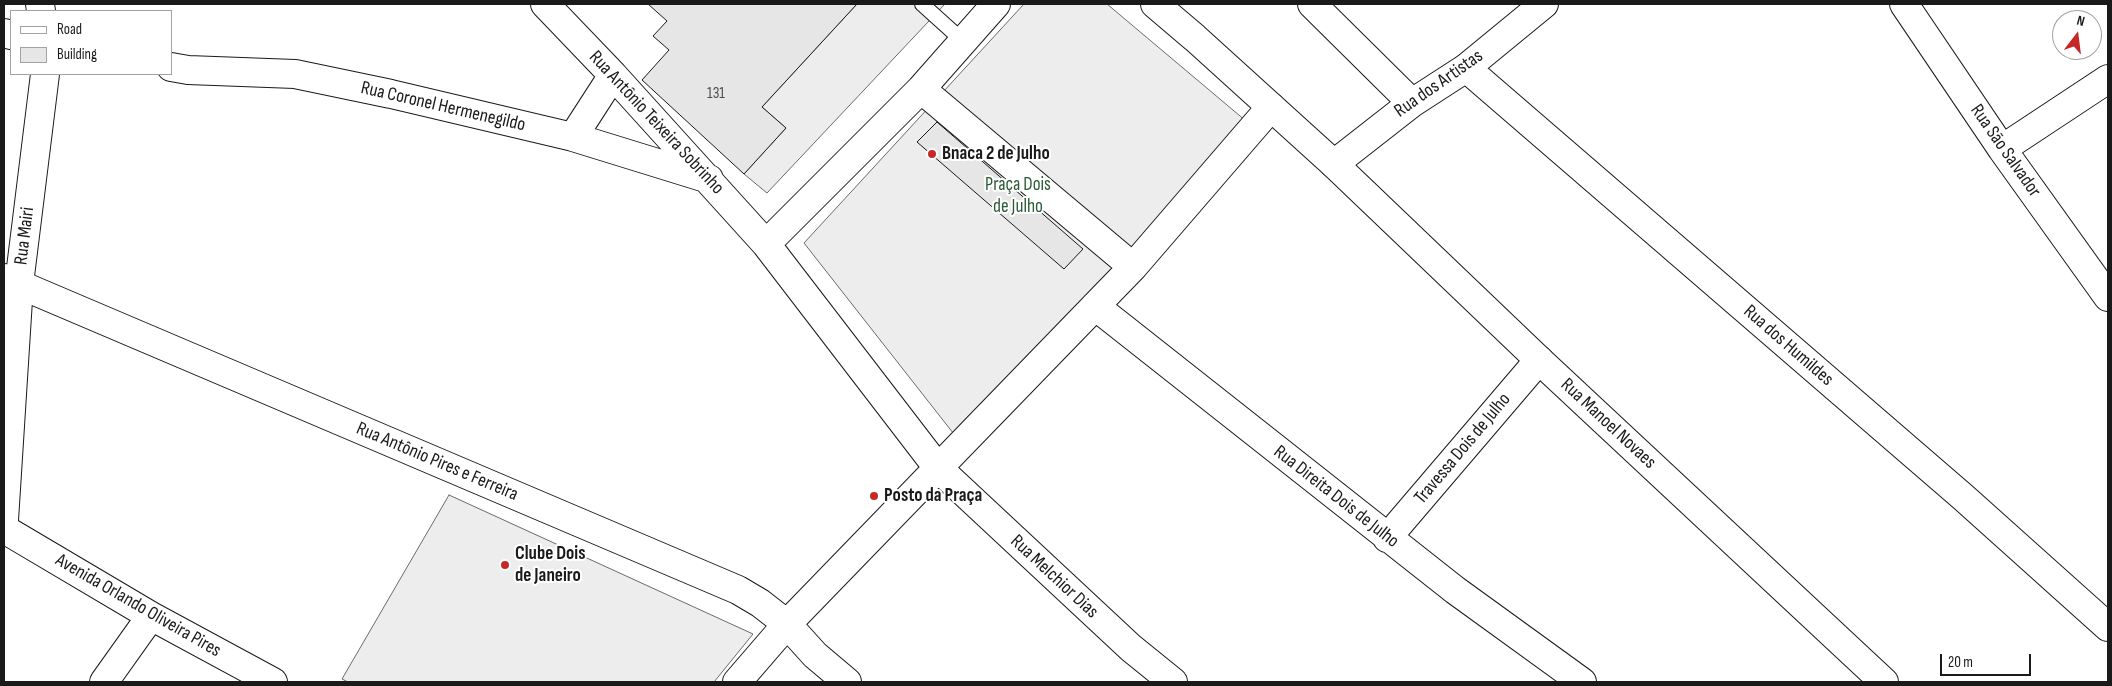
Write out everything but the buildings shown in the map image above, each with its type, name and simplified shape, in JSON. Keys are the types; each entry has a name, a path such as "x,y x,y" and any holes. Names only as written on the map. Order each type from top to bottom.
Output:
{"street":[{"name":"Rua Antônio Teixeira Sobrinho","path":"544,4 613,75 766,244"},
{"path":"938,468 766,244 921,89 996,4"},
{"path":"1155,4 1334,164"},
{"path":"1312,4 1412,103"},
{"name":"Rua dos Artistas","path":"1334,164 1412,103 1466,68 1544,4"},
{"name":"Rua São Salvador","path":"1904,4 2002,149 2108,297"},
{"name":"Rua Coronel Hermenegildo","path":"172,67 188,70 294,74 391,94 573,137 709,179"},
{"name":"Rua dos Humildes","path":"1466,68 1964,497 2108,627"},
{"name":"Rua Mairi","path":"4,520 11,281 45,75"},
{"path":"573,137 613,75"},
{"path":"2002,149 2108,78"},
{"path":"921,89 1133,267"},
{"path":"737,682 787,624 1133,267 1271,107"},
{"name":"Rua Manoel Novaes","path":"1334,164 1539,360 1884,682"},
{"name":"Rua Antônio Pires e Ferreira","path":"11,281 738,590 760,603 787,624 815,654 847,682"},
{"name":"Rua Direita Dois de Julho","path":"1095,306 1387,538 1582,682"},
{"name":"Travessa Dois de Julho","path":"1387,538 1539,360"},
{"name":"Rua Melchior Dias","path":"938,468 1131,648 1173,682"},
{"name":"Avenida Orlando Oliveira Pires","path":"4,529 150,616 273,682"},
{"path":"104,682 150,616"}],"lane":[{"path":"922,4 963,41"}],"shaded area":[{"path":"857,4 945,4 767,193 744,174 786,128 762,107"},
{"name":"Praça Dois de Julho","path":"1024,4 1107,4 1246,121 1108,283 957,438 804,243"},
{"name":"Clube Dois de Janeiro","path":"449,495 753,634 714,682 348,682 342,679"}],"place":[{"name":"Bnaca 2 de Julho","path":"932,154"},
{"name":"Posto da Praça","path":"874,496"},
{"name":"Clube Dois de Janeiro","path":"505,565"}]}
